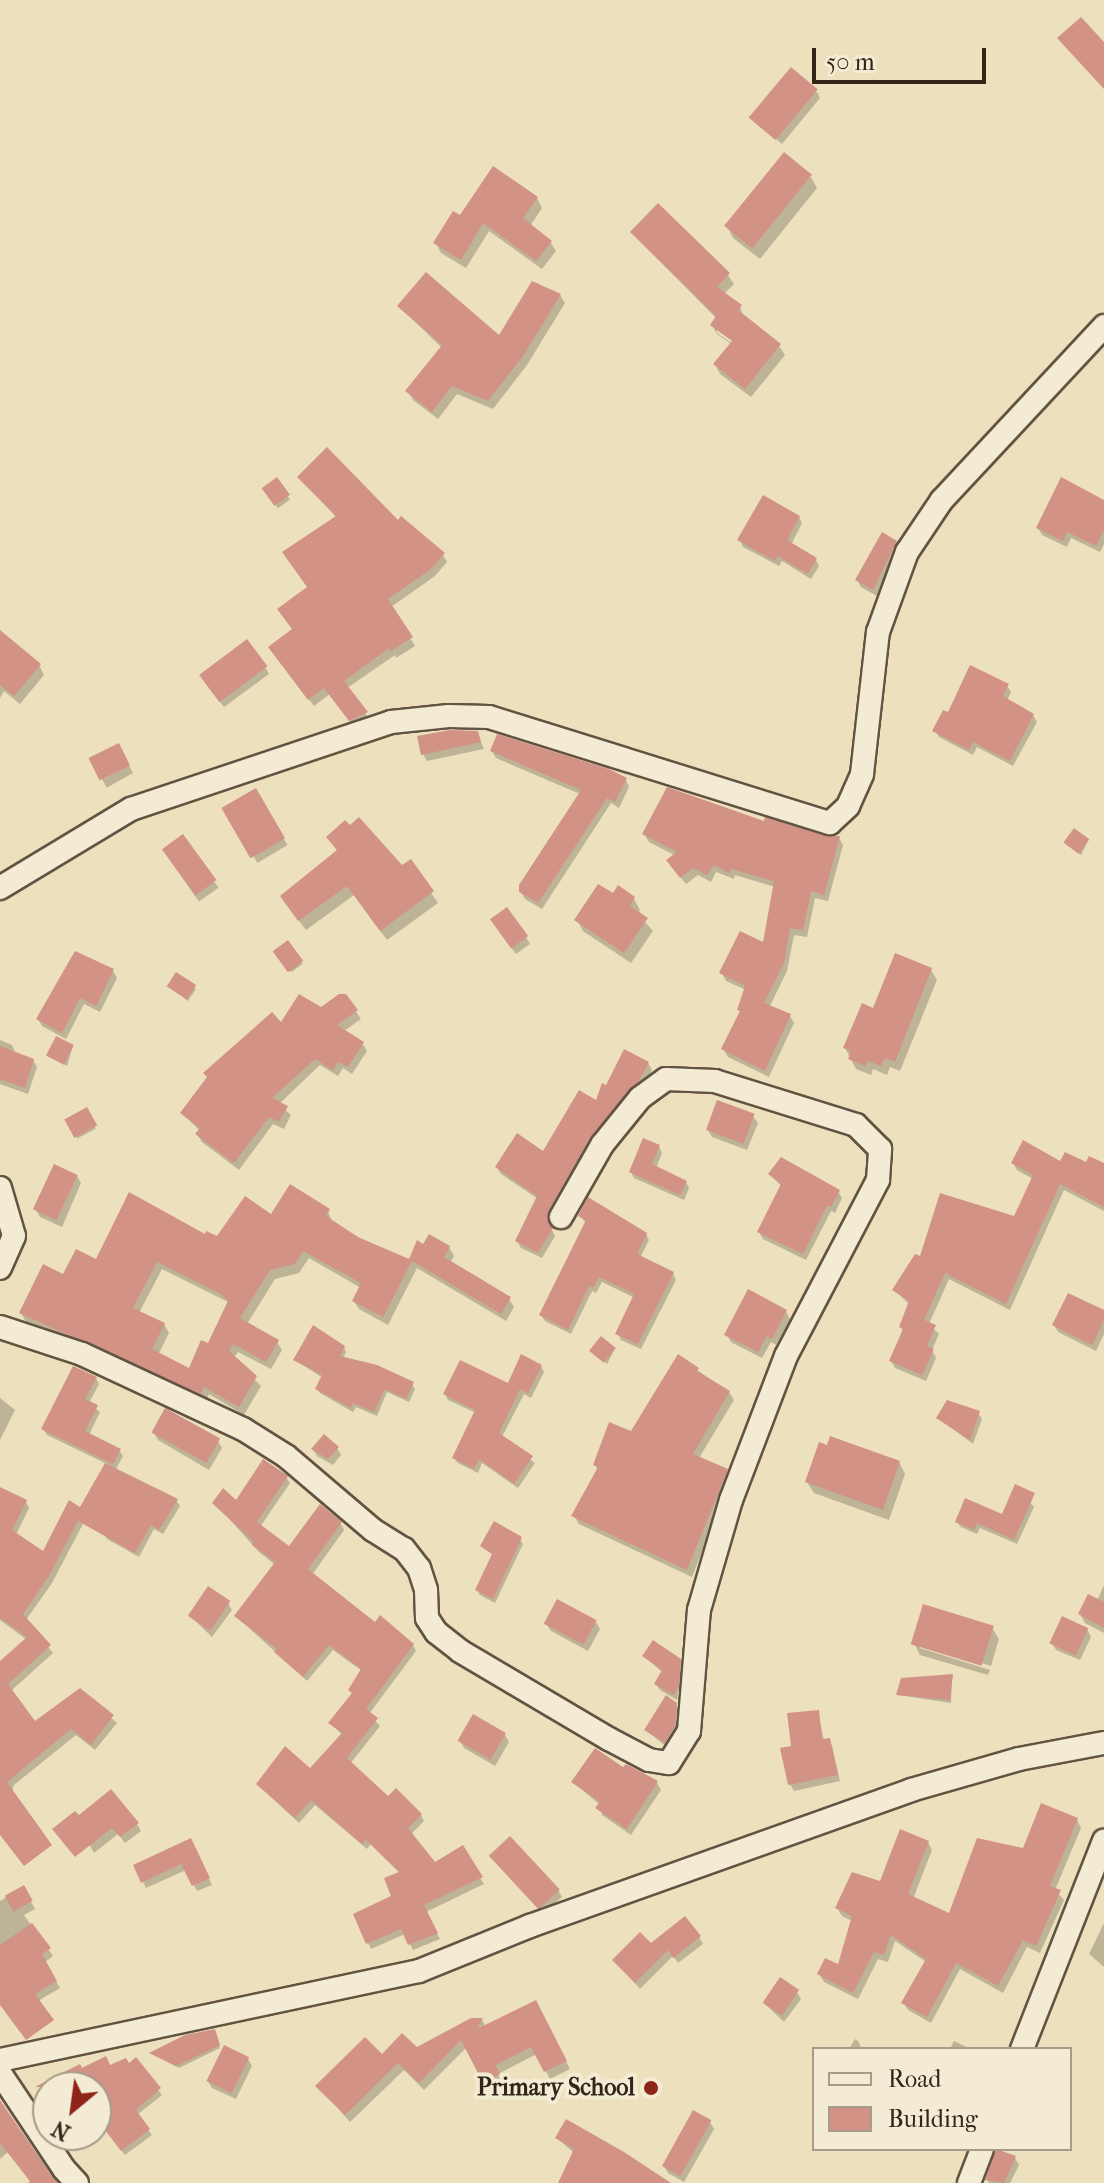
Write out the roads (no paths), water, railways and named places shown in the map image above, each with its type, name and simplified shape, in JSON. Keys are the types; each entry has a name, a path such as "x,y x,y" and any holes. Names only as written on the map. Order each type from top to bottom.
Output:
{"street":[{"path":"0,888 131,809 391,722 449,716 489,717 830,823 848,806 862,774 878,632 907,552 942,500 1104,326"},
{"path":"0,1327 82,1354 161,1389 243,1429 286,1456 373,1530 404,1549 419,1568 426,1590 427,1618 436,1632 460,1651 609,1739 649,1760 669,1763 689,1731 699,1610 731,1500 786,1356 878,1180 880,1149 856,1125 715,1081 666,1079 640,1098 602,1145 561,1217"},
{"path":"0,1188 14,1236 0,1268"},
{"path":"0,2060 419,1971 530,1926 911,1790 1019,1759 1104,1743"},
{"path":"1023,2047 1104,1841"},
{"path":"0,2073 64,2169 77,2183"},
{"path":"969,2183 981,2151"}],"place":[{"name":"Primary School","path":"651,2088"}]}
